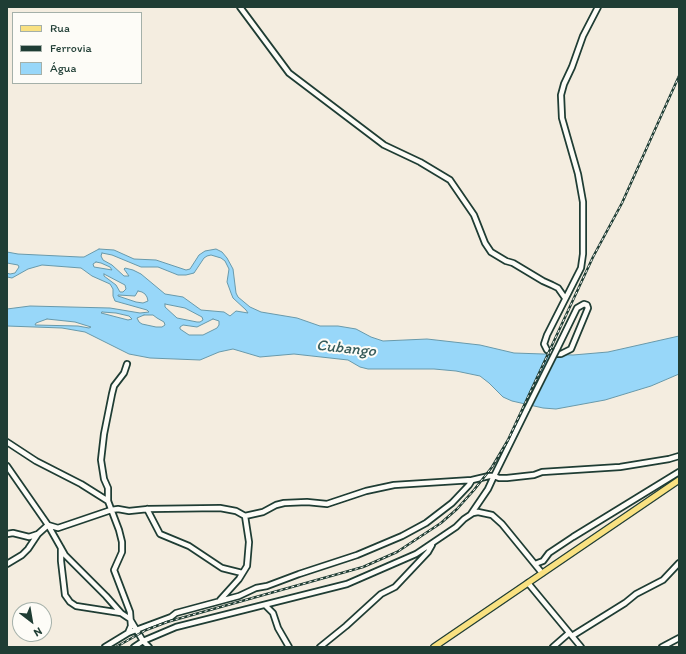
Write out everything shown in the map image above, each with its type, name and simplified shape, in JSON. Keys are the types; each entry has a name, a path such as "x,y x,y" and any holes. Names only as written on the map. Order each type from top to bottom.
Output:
{"main road":[{"path":"434,647 679,480"}],"street":[{"path":"240,7 289,73 384,145 420,162 450,180 474,215 485,243 491,252 558,288 565,298"},
{"path":"470,515 484,495 494,476 527,409 557,349 577,308 584,304 587,305 588,308 571,349 561,354 556,354 549,351 545,346 545,341 581,268 583,254 583,202 578,174 562,118 561,95 583,36 598,7"},
{"path":"127,364 123,376 114,387 103,440 101,463 108,488 108,501 122,542 122,552 115,565 115,573 130,612 131,626 128,633"},
{"path":"7,442 36,461 81,484 108,501"},
{"path":"48,525 58,528 118,509 129,511 147,509 220,508 236,511 245,516 264,512 276,505 284,503 307,502 327,504 366,491 394,485 472,480 489,476 506,478 542,472 620,467 679,456"},
{"path":"7,466 48,525 65,555 103,592 120,614"},
{"path":"536,564 543,561 549,553 573,537 679,472"},
{"path":"105,647 128,633 171,617 176,613 239,596 256,588 267,586 357,555 402,536 426,523 446,508 464,492 472,480"},
{"path":"147,509 160,534 189,546 222,568 242,573"},
{"path":"134,647 143,641 176,628 347,584 416,554 470,515 478,512 492,515 502,524 536,564 542,574"},
{"path":"219,601 239,579 247,566 249,542 245,516"},
{"path":"7,564 28,549 38,534 48,525"},
{"path":"7,534 12,533 29,536 38,534"},
{"path":"320,647 346,626 381,594 395,587 428,552 433,543"},
{"path":"61,548 61,561 66,595 70,602 76,606 120,614 130,619 143,641 149,647"},
{"path":"553,647 636,594 663,580 679,563"},
{"path":"528,583 581,647"},
{"path":"265,605 273,613 278,628 289,647"},
{"path":"662,647 679,638"}],"water":[{"name":"Cubango","path":"99,249 114,250 134,259 156,260 186,270 190,269 199,255 205,251 216,249 222,252 233,269 236,293 238,297 250,307 261,312 297,318 320,326 338,326 356,329 371,337 383,341 427,339 480,345 514,353 573,355 608,352 679,336 679,374 651,386 605,400 556,409 543,408 512,401 503,397 480,376 456,371 434,369 368,369 360,367 348,360 294,354 260,357 233,349 219,352 200,360 150,358 129,354 85,332 62,328 7,326 7,309 30,306 110,308 140,313 149,312 147,310 115,301 113,289 110,284 92,276 81,268 42,265 28,269 12,278 7,277 7,273 15,273 19,267 18,265 7,263 7,252 18,254 84,257","holes":["102,253 112,255 141,267 158,267 178,275 186,275 194,273 207,256 211,255 221,258 225,261 229,269 227,282 233,298 248,313 236,311 230,316 224,312 201,310 183,297 165,294 141,274 125,268 124,269 129,276 124,276 112,265 103,260 101,256","96,262 110,267 112,270 94,267 93,264","104,274 125,285 126,289 123,292 120,292 116,285 104,276","138,291 145,294 148,301 143,303 136,302 118,295 135,296","165,304 185,308 202,317 203,320 197,322 177,318 165,307","101,313 116,313 129,316 132,319 128,320","144,315 153,315 164,322 165,325 162,327 156,327 139,322 137,318","47,319 75,322 91,327 35,325 36,323","213,319 219,321 217,328 203,335 189,335 180,329 183,325 197,327"]}],"railway":[{"path":"116,647 146,630 167,622 363,567 397,552 441,523 457,509 492,467 508,440 593,257 622,203 679,76"}]}
